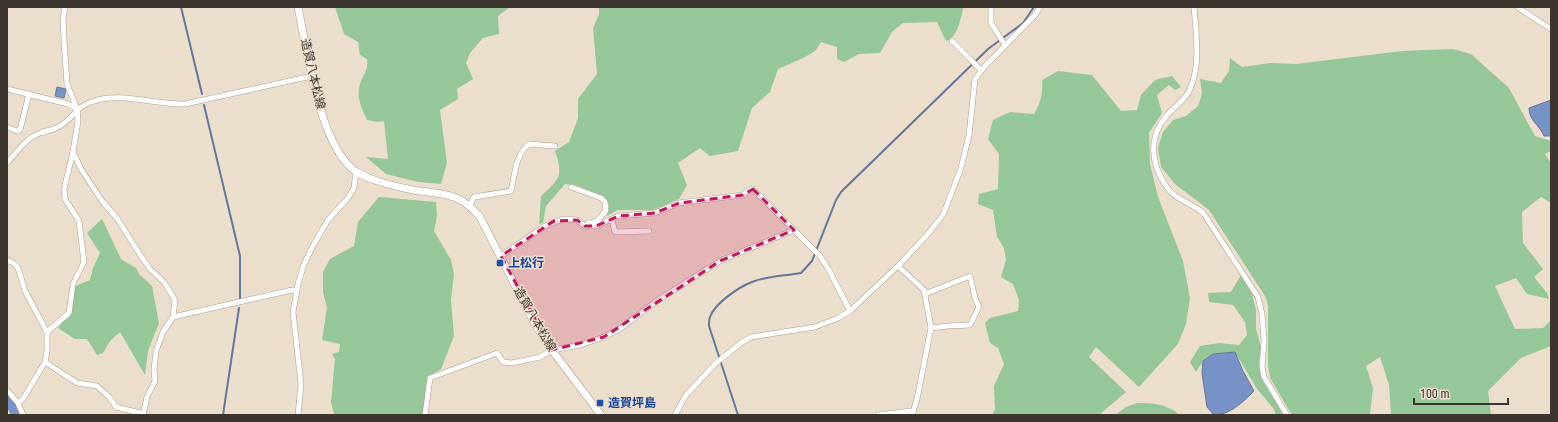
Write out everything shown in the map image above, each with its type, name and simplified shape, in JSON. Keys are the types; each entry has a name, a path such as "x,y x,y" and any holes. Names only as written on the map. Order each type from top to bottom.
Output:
{"main road":[{"name":"造賀八本松線","path":"298,7 321,113 332,141 348,164 356,171 394,186 441,193 457,198 470,205 480,217 535,324 552,350 601,415"}],"street":[{"path":"47,332 69,313 73,284 80,273 84,262 79,221 65,199 64,189 73,152 78,121 77,109 67,84 63,18 65,7"},
{"path":"990,7 991,23 1004,43"},
{"path":"676,415 680,404 686,395 716,363 741,342 751,337 815,327 838,318 850,311 898,266 927,236 943,215 961,168 968,135 975,79 979,68 1000,51 1004,43 1036,14 1040,7"},
{"path":"1194,7 1197,50 1191,88 1184,101 1168,114 1155,137 1152,148 1154,160 1159,174 1168,189 1173,194 1200,209 1204,214 1254,291 1261,305 1264,341 1262,367 1264,377 1286,415"},
{"path":"1517,7 1551,29"},
{"path":"952,41 979,68"},
{"path":"7,163 27,141 39,133 58,127 69,120 77,109 91,102 110,99 129,99 168,104 185,104 312,76"},
{"path":"7,88 68,104 77,109"},
{"path":"7,127 17,131 20,130 29,94"},
{"path":"470,205 474,197 512,191 518,157 524,148 529,144 555,146"},
{"path":"45,362 77,383 97,386 109,397 116,407 143,414 147,397 155,381 154,370 156,351 163,332 173,317 175,300 168,288 164,282 150,269 117,218 102,201 81,169 73,152"},
{"path":"298,415 301,384 293,312 297,290 304,264 328,220 348,198 354,188 356,171"},
{"path":"571,187 600,198 605,202 606,210 601,218 594,223 587,223 585,226"},
{"path":"501,256 523,240 554,221 563,218 577,220 585,226 596,226 619,216 655,213 679,203 743,195 748,190 753,189 820,256 850,311"},
{"path":"612,220 615,232 649,231"},
{"path":"425,415 430,378 497,353 503,362 512,363 540,357 552,350 580,345 604,337 621,328 658,300 720,261 794,230"},
{"path":"7,260 15,264 18,268 25,291 47,332 47,351 45,362 23,399 18,403"},
{"path":"878,415 910,411 912,413 931,328 924,290 898,266"},
{"path":"925,294 970,276 974,298 979,307 970,325 931,328"},
{"path":"173,317 297,290"},
{"path":"7,390 18,403 23,415"}],"highlighted area":[{"path":"753,189 794,230 720,261 604,337 552,350 501,256 554,221 577,220 585,226 596,226 619,216 655,213 679,203 743,195"}],"green space":[{"path":"335,7 510,7 498,16 499,34 483,38 470,53 466,63 473,79 457,89 458,99 440,110 447,163 441,184 418,182 386,174 366,157 388,159 384,121 377,122 367,120 360,101 359,93 361,81 367,68 367,59 360,55 358,42 344,34"},
{"path":"599,7 963,7 963,9 956,32 946,41 937,22 903,23 892,32 880,53 859,54 844,62 837,59 837,47 821,42 815,51 778,69 770,92 752,108 738,151 710,156 700,148 678,163 687,185 679,199 653,210 618,210 607,216 609,205 605,197 575,185 565,184 546,206 543,223 539,224 541,196 552,186 558,177 559,166 555,151 569,142 578,118 578,99 597,74 593,28 599,14"},
{"path":"1453,49 1471,54 1509,88 1535,136 1551,141 1551,151 1545,154 1551,163 1551,203 1541,197 1522,212 1523,243 1543,269 1534,277 1547,293 1549,299 1527,294 1516,278 1495,286 1515,329 1543,328 1551,320 1551,346 1521,358 1488,391 1491,415 1391,415 1389,385 1380,357 1366,366 1373,388 1370,415 1292,415 1270,378 1268,364 1268,305 1265,296 1209,210 1175,184 1161,167 1158,148 1163,132 1173,120 1186,116 1198,106 1202,94 1200,79 1221,83 1229,71 1230,58 1242,67 1271,63 1296,64 1402,51"},
{"path":"1058,71 1092,75 1121,111 1137,110 1141,95 1155,80 1172,76 1181,87 1175,90 1169,85 1157,95 1162,113 1149,133 1150,164 1158,197 1183,261 1190,298 1186,324 1178,344 1139,387 1096,347 1089,357 1126,392 1099,415 992,415 995,409 994,386 1004,364 998,348 990,343 985,323 990,318 1018,311 1019,300 1013,284 1001,277 1006,260 1004,248 997,237 993,210 978,204 979,194 998,189 999,154 988,139 993,120 1010,112 1034,114 1041,97 1042,80"},
{"path":"379,197 436,202 437,216 434,231 451,260 454,274 451,300 454,336 441,369 428,376 423,415 334,415 331,402 335,359 332,354 339,352 340,344 322,340 327,308 323,292 323,272 330,259 354,246 358,222"},
{"path":"102,219 121,259 136,268 139,274 152,286 159,323 148,351 145,375 120,332 110,341 103,353 97,355 87,339 75,339 58,328 73,308 73,287 90,280 93,268 100,253 87,233"},
{"path":"1241,275 1252,294 1256,310 1256,329 1261,347 1259,363 1261,377 1284,415 1276,415 1273,408 1257,389 1235,352 1222,353 1208,357 1200,365 1196,372 1190,362 1200,346 1219,343 1239,345 1247,335 1245,322 1233,305 1209,302 1208,293 1231,292"},
{"path":"1137,403 1149,403 1165,406 1180,415 1115,415 1126,407"}],"water":[{"path":"57,87 66,89 64,98 55,96"},
{"path":"1551,100 1551,136 1544,136 1533,120 1529,112 1529,108"},
{"path":"1235,352 1254,391 1231,410 1214,415 1207,407 1202,373 1203,361 1213,354"}],"waterway":[{"path":"181,7 202,94"},
{"path":"738,415 709,326 710,318 717,306 728,296 752,282 770,277 801,273 812,261 836,200 841,192 988,49 1023,23 1034,7"},
{"path":"204,105 240,256 240,299"},
{"path":"223,415 239,308"},
{"path":"7,395 17,415"}],"place":[{"name":"上松行","path":"500,263"},
{"name":"造賀坪島","path":"600,403"}]}
